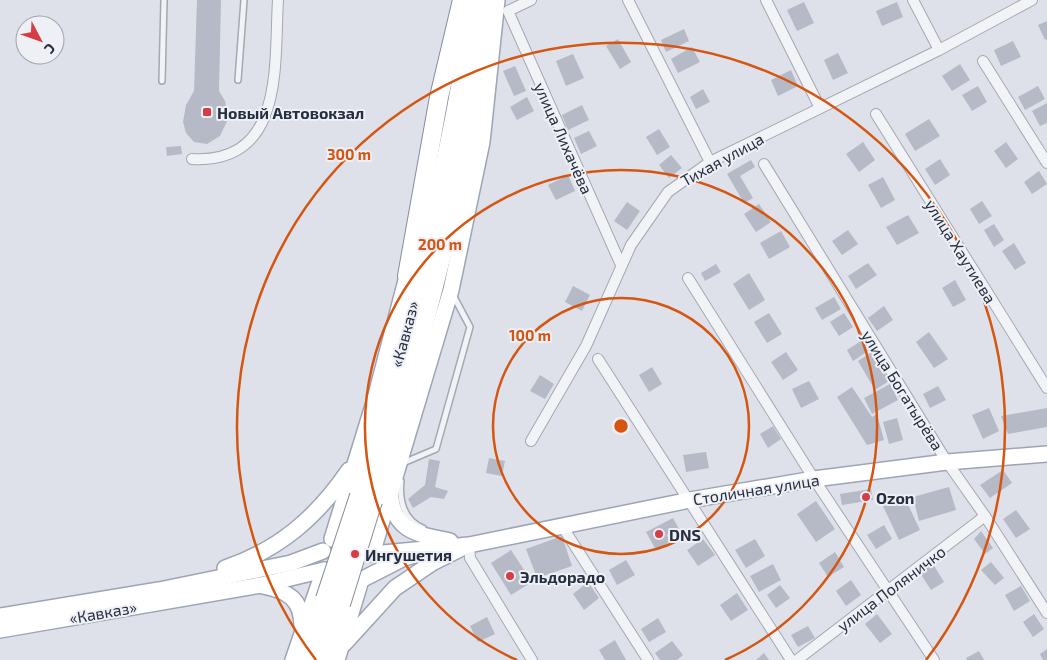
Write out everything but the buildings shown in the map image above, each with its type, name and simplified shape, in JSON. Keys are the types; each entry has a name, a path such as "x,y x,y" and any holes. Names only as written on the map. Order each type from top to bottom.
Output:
{"highway":[{"path":"407,276 439,97 462,0"},
{"name":"«Кавказ»","path":"366,499 454,129 474,0"},
{"name":"«Кавказ»","path":"306,660 333,601 366,499 411,378 454,210 489,0"},
{"name":"«Кавказ»","path":"324,660 333,601"}],"main road":[{"path":"452,547 404,558 353,584 343,585 330,578 324,570 321,560 358,456 407,276 469,0"},
{"path":"338,655 362,580 370,568 372,554 390,491 400,465 451,290 482,142 503,5"},
{"name":"Столичная улица","path":"468,545 690,500 814,479 946,462 1047,454"},
{"path":"159,590 242,563 274,547 302,527 325,503 358,456"},
{"path":"390,491 391,503 396,515 405,527 415,534 468,545"},
{"path":"327,545 341,535 356,536 368,545 372,554"},
{"name":"«Кавказ»","path":"0,616 159,590 278,566 327,545"},
{"path":"372,554 413,548 468,545"},
{"path":"338,655 367,616 395,588 432,563 468,545"},
{"path":"293,660 324,570"},
{"name":"«Кавказ»","path":"0,630 261,586 324,570"},
{"path":"261,586 279,589 290,595 297,603 302,615 302,633"}],"street":[{"path":"192,159 223,158 236,152 258,132 266,116 272,86 278,0"},
{"path":"503,5 531,0"},
{"path":"628,0 710,162"},
{"path":"766,0 820,108"},
{"path":"913,0 939,50"},
{"name":"Тихая улица","path":"531,441 586,346 631,245 668,192 710,162 939,50 1032,0"},
{"name":"улица Лихачёва","path":"503,5 621,265"},
{"path":"983,62 1047,163"},
{"name":"улица Хаутиева","path":"876,114 1047,388"},
{"name":"улица Богатырёва","path":"764,164 946,462 985,516 1047,614"},
{"path":"688,278 814,479 934,660"},
{"path":"598,358 791,660"},
{"name":"улица Поляничко","path":"797,660 985,516"},
{"path":"562,526 648,660"},
{"path":"468,545 470,558 532,660"}],"lane":[{"path":"162,81 164,0"},
{"path":"238,80 244,0"},
{"path":"451,290 470,327 436,449 400,465 400,503 412,520 419,526 468,545"}],"place":[{"name":"Новый Автовокзал","path":"207,112"},
{"name":"Ozon","path":"866,497"},
{"name":"DNS","path":"659,534"},
{"name":"Ингушетия","path":"355,554"},
{"name":"Эльдорадо","path":"510,576"}]}
